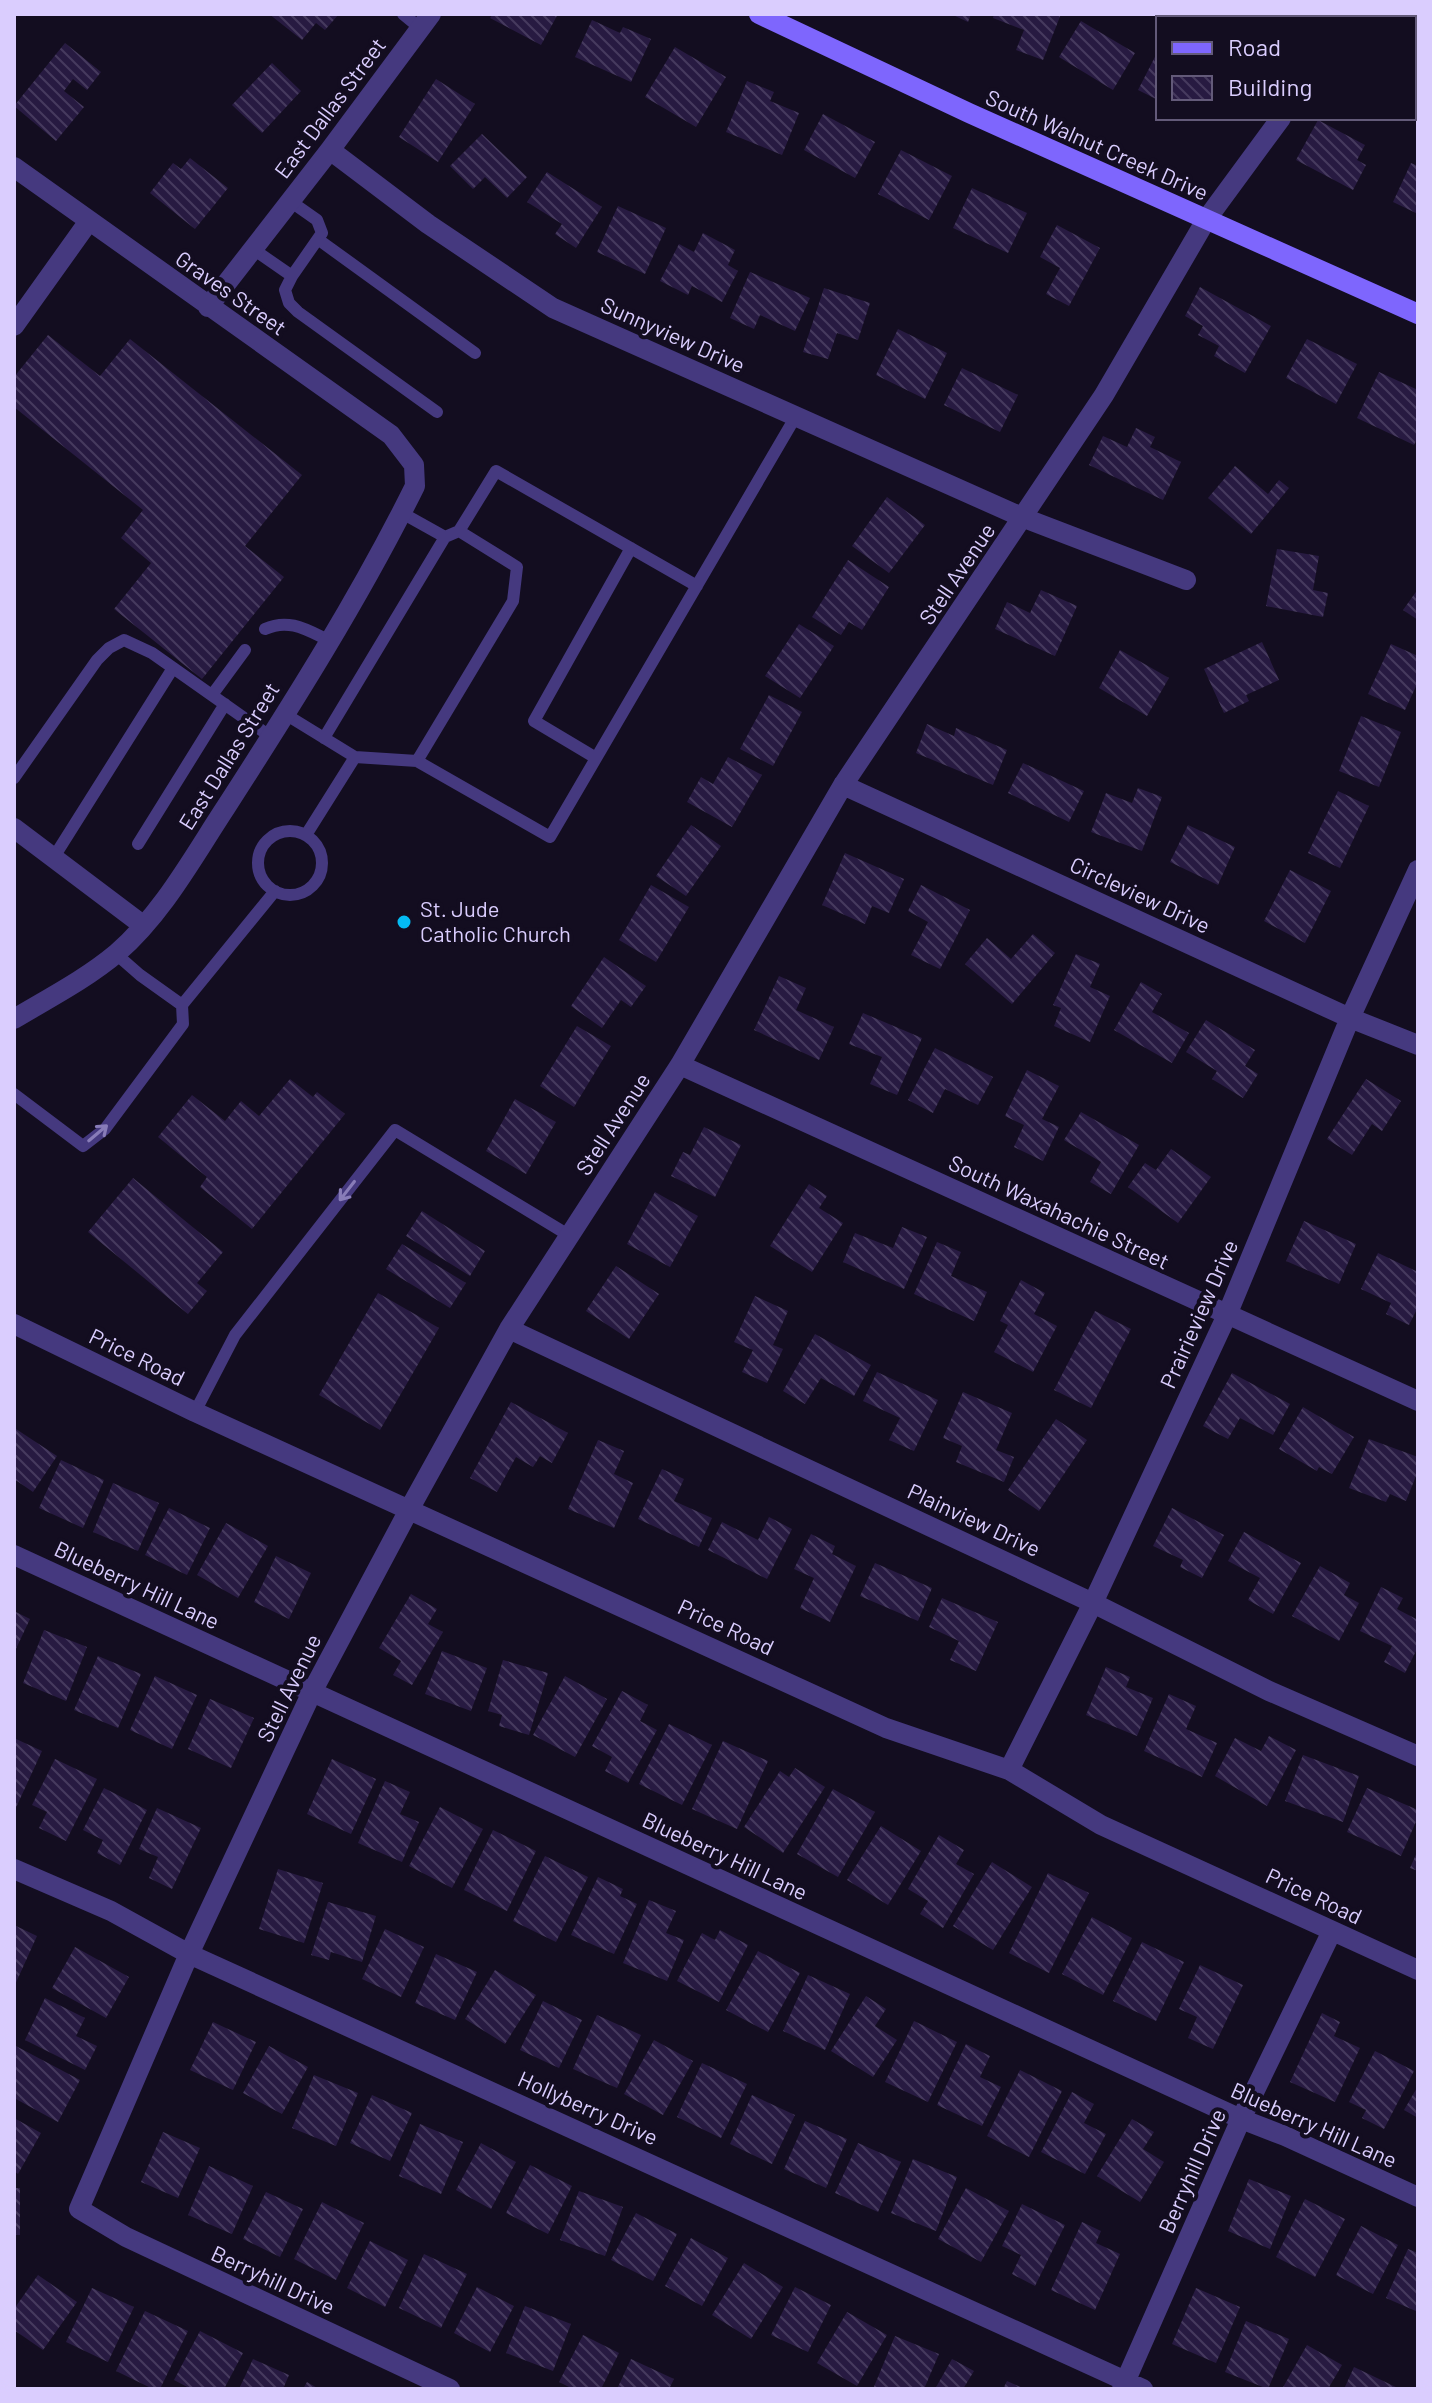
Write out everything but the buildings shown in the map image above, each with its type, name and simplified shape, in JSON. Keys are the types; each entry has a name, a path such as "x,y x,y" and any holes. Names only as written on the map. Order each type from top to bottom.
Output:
{"street":[{"name":"South Walnut Creek Drive","path":"759,14 1418,314"},
{"name":"East Dallas Street","path":"208,307 426,21"},
{"name":"Stell Avenue","path":"79,2209 189,1954 312,1692 509,1329 680,1065 843,785 1104,395 1206,220 1280,120"},
{"name":"Sunnyview Drive","path":"330,150 428,224 553,308 1024,518 1186,580"},
{"name":"Graves Street","path":"14,167 391,435 414,465"},
{"path":"14,326 89,221"},
{"name":"East Dallas Street","path":"14,1019 116,954 144,926 173,889 271,737 402,513 415,486 414,465"},
{"name":"Circleview Drive","path":"843,785 1350,1018 1418,1045"},
{"path":"14,828 144,926"},
{"name":"Prairieview Drive","path":"1009,1770 1093,1603 1227,1315 1350,1018 1418,870"},
{"name":"South Waxahachie Street","path":"680,1065 1418,1401"},
{"name":"Price Road","path":"14,1324 195,1412 886,1728 1009,1770 1101,1825 1418,1970"},
{"name":"Plainview Drive","path":"509,1329 1093,1603 1269,1691 1418,1756"},
{"name":"Blueberry Hill Lane","path":"14,1555 1241,2119 1418,2197"},
{"name":"Hollyberry Drive","path":"14,1869 111,1911 189,1954 1130,2386"},
{"name":"Berryhill Drive","path":"1130,2386 1241,2119 1332,1931"},
{"name":"Berryhill Drive","path":"79,2209 126,2237 450,2389"}],"lane":[{"path":"403,14 426,21"},
{"path":"290,201 321,226 319,240 285,290 289,303 437,412"},
{"path":"319,240 475,353"},
{"path":"253,249 292,276"},
{"path":"285,714 355,757 417,761 550,837 796,416"},
{"path":"324,738 445,537 459,531 496,471 697,586"},
{"path":"402,513 445,537"},
{"path":"417,761 513,601 517,567 459,531"},
{"path":"596,758 534,721 631,548"},
{"path":"265,629 288,624 303,627 328,640"},
{"path":"14,778 97,660 109,648 124,640 152,653 271,737"},
{"path":"212,695 245,650"},
{"path":"54,857 173,668"},
{"path":"138,844 225,704"},
{"path":"306,835 355,757"},
{"path":"286,831 306,835 314,841 322,862 315,883 296,894 275,891 260,876 258,857 262,847 276,833 286,831"},
{"path":"14,1094 83,1146 105,1129 183,1024 182,1005 275,891"},
{"path":"116,954 182,1005"},
{"path":"195,1412 235,1335 395,1130 570,1236"}],"place":[{"name":"St. Jude Catholic Church","path":"404,922"}]}
